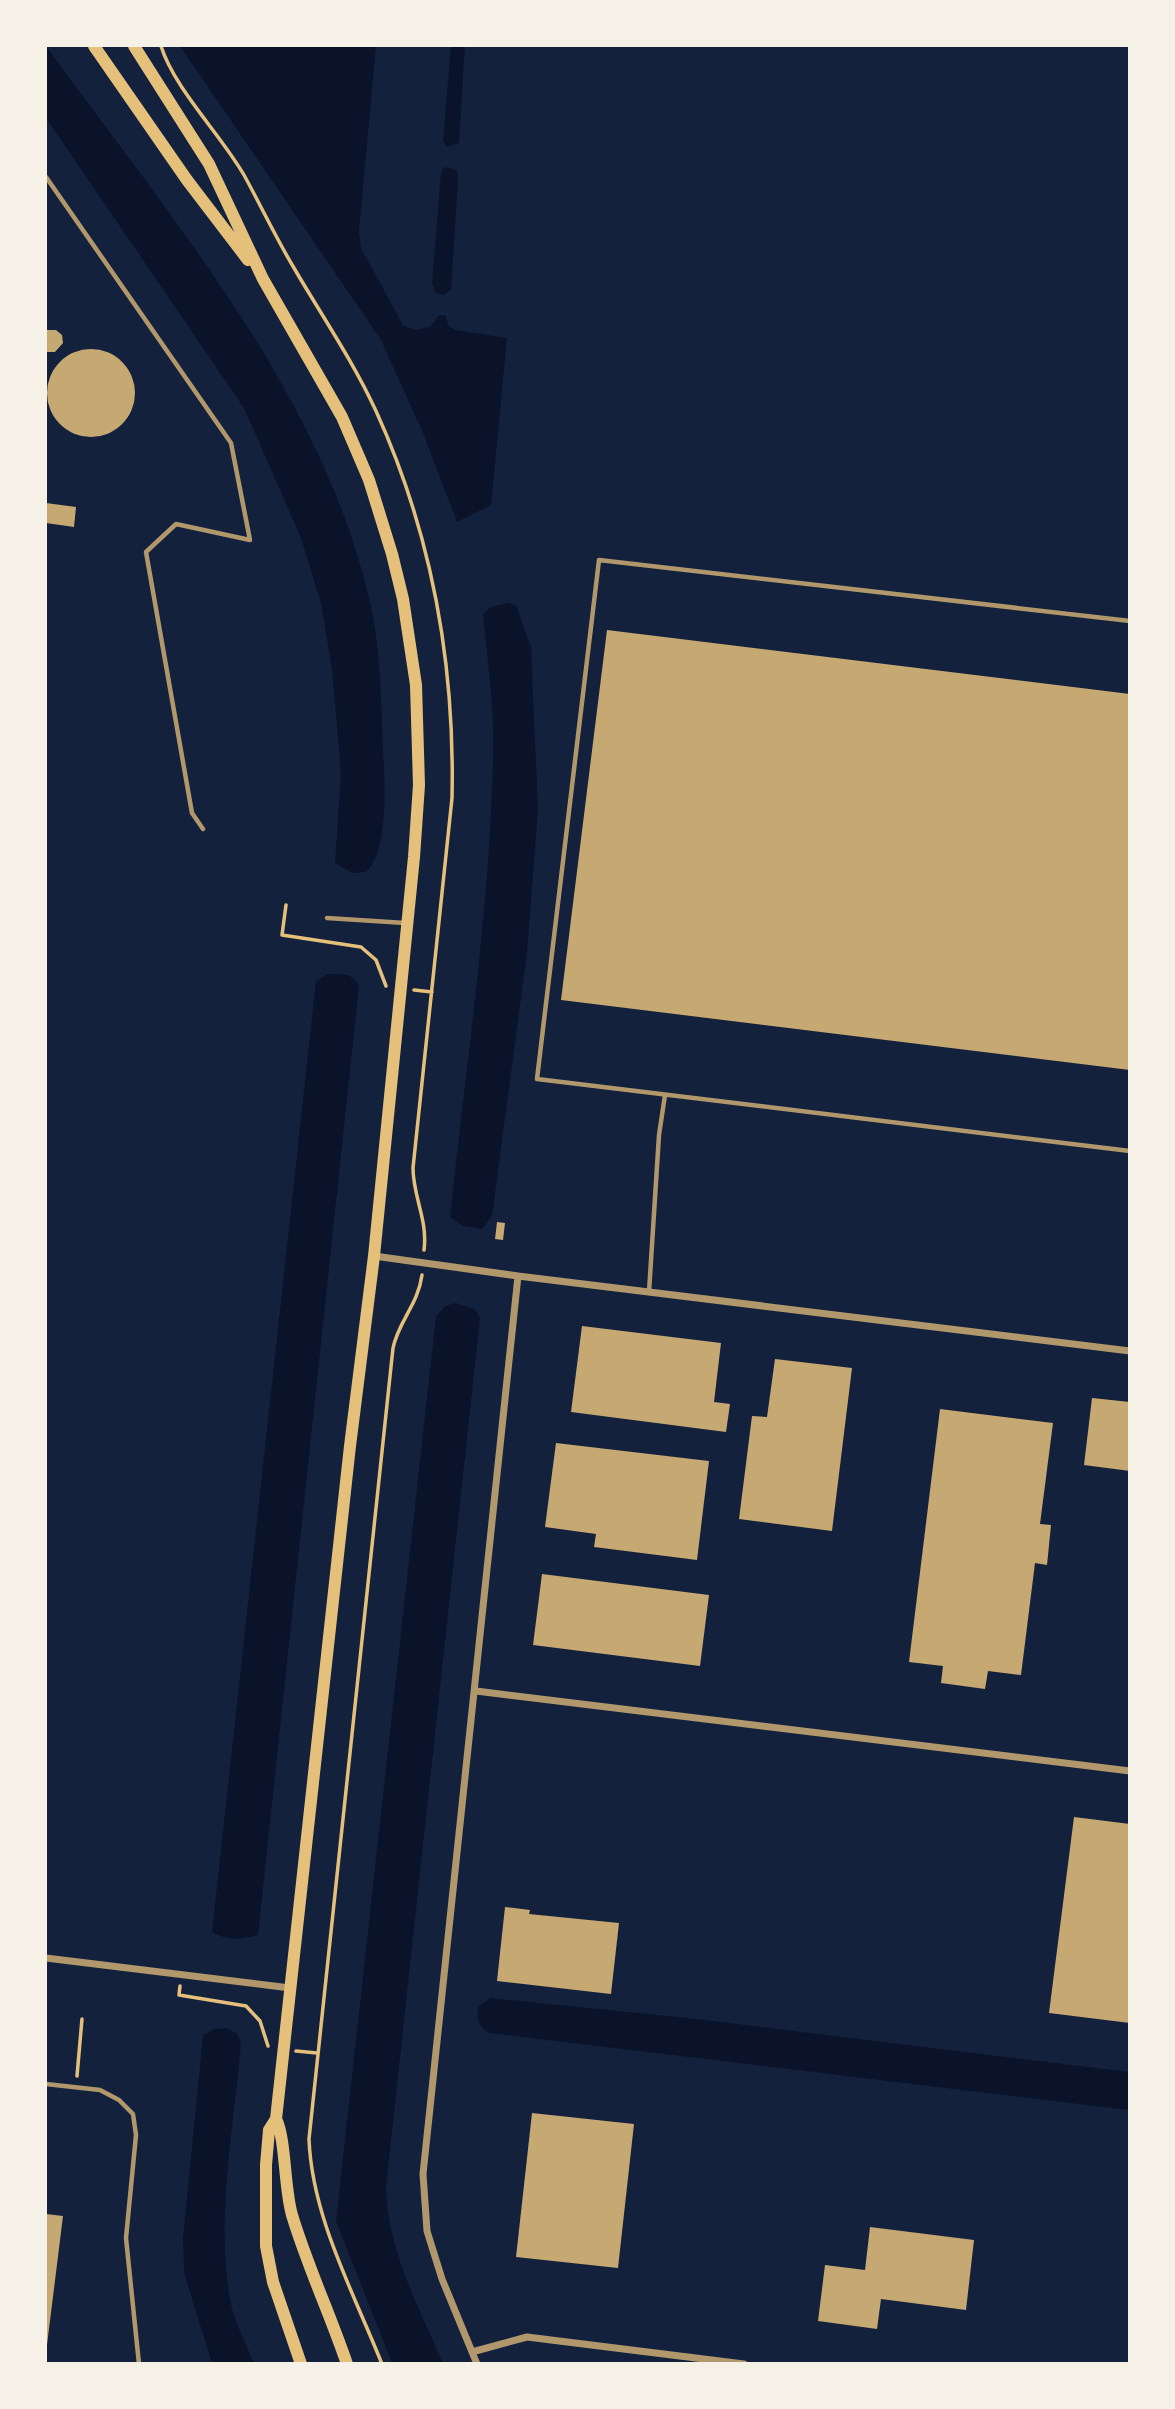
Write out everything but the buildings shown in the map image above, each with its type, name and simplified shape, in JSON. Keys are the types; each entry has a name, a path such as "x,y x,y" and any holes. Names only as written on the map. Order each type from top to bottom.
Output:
{"main road":[{"path":"94,46 187,180 263,279"},
{"path":"134,46 209,164 263,279 342,417 379,508 403,599 415,666 419,785 374,1256 349,1446 276,2119 269,2130 267,2147 265,2237 273,2282 301,2364"},
{"path":"276,2119 281,2130 284,2172 292,2217 347,2364"}],"street":[{"path":"374,1256 1129,1351"},
{"path":"477,2364 442,2279 427,2231 423,2174 518,1276"},
{"path":"476,1690 1129,1771"},
{"path":"46,1958 290,1987"},
{"path":"472,2352 527,2337 744,2364"}],"lane":[{"path":"46,177 231,443 250,540 176,524 146,552 192,813 203,830"},
{"path":"1129,621 599,560 537,1079 1129,1151"},
{"path":"327,918 406,923"},
{"path":"649,1292 659,1135 665,1095"},
{"path":"46,2084 100,2090 119,2100 133,2114 136,2135 126,2238 139,2364"}],"path":[{"path":"161,46 174,71 242,172 278,240 349,358 390,446 421,530 442,628 453,748 452,798 413,1168 414,1193 426,1225 425,1244"},
{"path":"286,905 282,935 361,947 376,960 382,982 389,987"},
{"path":"410,989 432,992"},
{"path":"382,2364 315,2191 309,2138 394,1348 398,1332 417,1299 421,1279"},
{"path":"181,1974 179,1995 246,2006 261,2024 265,2044 273,2048"},
{"path":"76,2088 82,2019"},
{"path":"294,2051 317,2053"}],"water":[{"path":"46,46 235,307 277,376 315,448 346,521 373,617 381,693 384,815 379,848 366,872 353,873 335,863 341,773 332,669 321,603 301,538 244,408 46,118"},
{"path":"180,46 376,46 359,231 361,248 403,325 415,330 430,327 438,316 445,315 449,326 456,330 507,338 491,505 457,522 423,433 381,340"},
{"path":"451,46 465,46 459,143 447,147 443,141"},
{"path":"445,167 457,170 458,182 451,290 443,295 436,293 432,284 441,172"},
{"path":"507,603 516,605 531,647 538,810 527,953 492,1216 482,1229 463,1226 450,1217 482,933 491,820 493,726 483,614 491,607"},
{"path":"328,974 350,976 359,986 258,1935 240,1939 229,1938 212,1932 316,981"},
{"path":"456,1303 475,1309 480,1318 386,2187 398,2255 443,2363 392,2363 336,2221 436,1316 445,1306"},
{"path":"490,1998 688,2018 1129,2072 1129,2110 489,2033 480,2025 478,2007"},
{"path":"227,2028 237,2034 241,2043 227,2176 227,2277 234,2316 254,2363 212,2363 184,2273 183,2238 203,2035 214,2029"}]}
